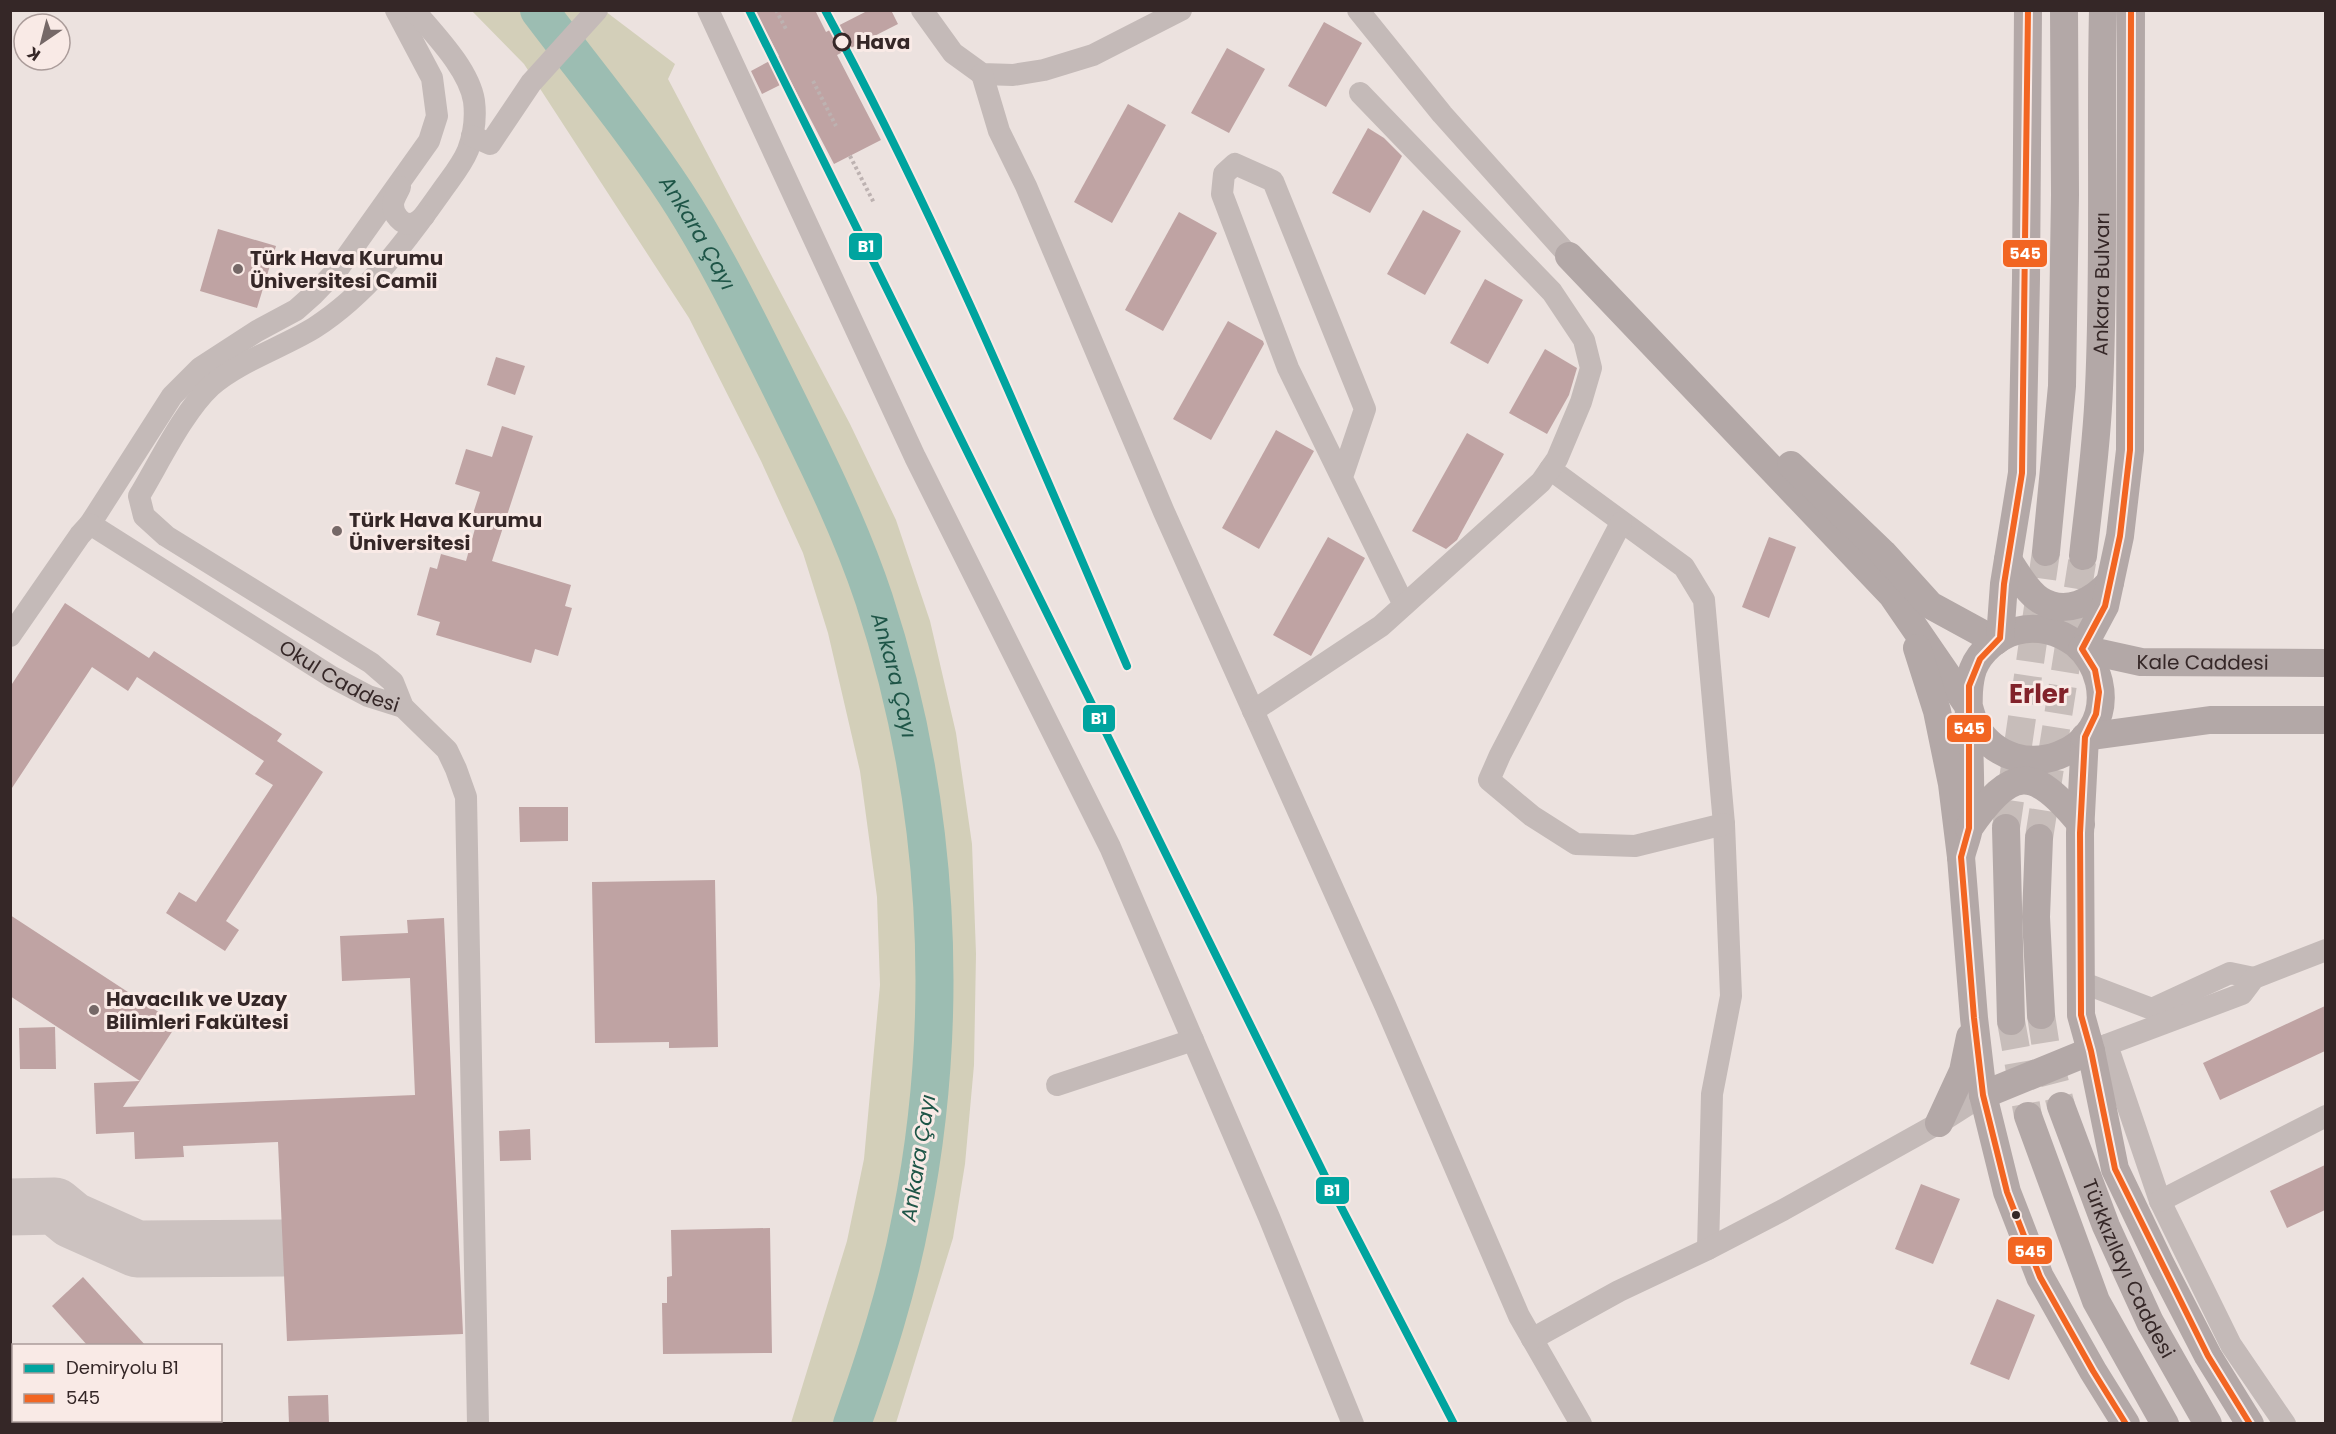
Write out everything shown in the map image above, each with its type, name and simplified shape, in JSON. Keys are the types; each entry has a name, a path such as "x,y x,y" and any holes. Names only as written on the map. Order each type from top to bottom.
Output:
{"main road":[{"path":"1998,639 2022,473 2028,10"},
{"name":"Ankara Bulvarı","path":"2046,552 2062,386 2065,195 2064,10"},
{"name":"Ankara Bulvarı","path":"2083,556 2092,482 2099,390 2102,296 2103,10"},
{"name":"Ankara Bulvarı","path":"2082,649 2105,606 2120,536 2130,450 2131,10"},
{"path":"1569,256 1892,596 1969,707 1976,727 1990,744 2008,755 2028,761 2050,759 2069,751 2085,737 2098,713 2100,699 2097,672 2082,649 2068,638 2051,631 2034,628 2016,631 1998,639 1985,650 1974,666 1968,686 1969,707 1969,828 1961,857"},
{"path":"1569,256 1883,553 1930,605 1998,639"},
{"path":"2006,572 2021,580 2036,597 2055,605 2070,607 2089,601 2100,594 2110,582"},
{"path":"1892,596 1921,656 1937,711 1952,784 1983,1095 2007,1192 2040,1277 2126,1424"},
{"name":"Kale Caddesi","path":"2082,649 2141,662 2325,663"},
{"path":"2085,737 2210,720 2325,720"},
{"path":"2085,737 2081,824 2081,1015 2099,1048 2115,1168 2208,1356 2250,1424"},
{"path":"1969,828 1986,803 2002,787 2021,780 2037,783 2061,799 2081,824"},
{"path":"2006,828 2011,1021"},
{"path":"2039,838 2036,917 2041,1015"},
{"path":"1939,1123 1963,1071 1974,1018"},
{"path":"1983,1095 2099,1048"},
{"name":"Türkkızılayı Caddesi","path":"2061,1106 2106,1226 2140,1300 2208,1424"},
{"name":"Türkkızılayı Caddesi","path":"2028,1116 2096,1301 2165,1424"}],"street":[{"path":"10,636 90,524 172,396 200,368 257,331 296,310 338,270 429,141 437,116 432,78 396,10"},
{"name":"Okul Caddesi","path":"403,707 393,682 372,663 166,536 144,516 139,496 196,402 213,385 314,328 347,304 393,256 462,162 472,136 475,116 473,98 466,78 414,10"},
{"path":"472,136 490,144 531,83 597,10"},
{"path":"708,10 915,457 1110,847 1269,1217 1353,1424"},
{"path":"922,10 953,53 982,74 1013,75 1044,70 1093,55 1181,10"},
{"path":"1358,10 1442,114 1569,256"},
{"path":"982,74 999,131 1026,186 1164,512 1385,1005 1519,1316 1581,1424"},
{"path":"1253,711 1381,626 1541,482 1557,459 1581,402 1591,368 1584,339 1552,292 1360,93"},
{"path":"1342,477 1365,410 1273,181 1234,164 1224,174 1222,194 1288,368 1404,605"},
{"path":"405,177 393,203 394,213 404,223 413,224 424,216"},
{"path":"366,231 384,223 394,227 399,233 400,241 393,256"},
{"path":"1550,469 1684,567 1704,600 1724,824 1731,996 1712,1094 1708,1249"},
{"path":"1621,523 1489,780 1532,816 1576,844 1635,846 1724,824"},
{"name":"Okul Caddesi","path":"90,524 332,677 368,696 403,707"},
{"path":"403,707 447,750 466,797 478,1424"},
{"path":"2285,1424 2231,1345 2160,1201 2099,1048 2242,994 2254,978 2325,950"},
{"path":"2080,982 2152,1009 2230,973 2254,978"},
{"path":"1056,1085 1193,1040"},
{"path":"1532,1339 1619,1291 1708,1249 1939,1123 1983,1095"},
{"path":"2160,1201 2325,1116"}],"path":[{"path":"776,10 786,31"},
{"path":"813,81 836,126"},
{"path":"850,156 874,203"}],"shaded area":[{"path":"472,11 605,11 675,64 668,79 850,424 896,520 930,621 956,733 972,844 976,954 974,1065 965,1164 953,1238 896,1423 791,1423 847,1241 864,1159 880,985 877,897 860,771 828,633 803,553 761,461 689,318 524,64"}],"building":[{"path":"755,10 815,10 826,32 869,10 891,10 898,24 837,55 881,140 834,164 790,80 762,94 751,71 779,56"},
{"path":"1324,22 1362,43 1326,107 1288,86"},
{"path":"1227,48 1265,69 1229,133 1191,113"},
{"path":"1128,104 1166,125 1112,223 1074,202"},
{"path":"1368,128 1384,138 1402,156 1370,213 1332,193"},
{"path":"1423,210 1461,231 1425,295 1387,274"},
{"path":"1179,212 1217,233 1163,331 1125,310"},
{"name":"Türk Hava Kurumu Üniversitesi Camii","path":"218,229 276,246 257,308 200,291"},
{"path":"1485,279 1523,300 1488,364 1450,343"},
{"path":"1228,321 1263,341 1264,344 1211,440 1173,419"},
{"path":"1545,349 1577,368 1569,395 1547,434 1509,413"},
{"path":"496,357 525,366 515,395 487,385"},
{"path":"502,426 533,436 492,561 571,585 565,606 572,608 558,656 535,649 531,663 436,635 440,622 417,615 430,567 437,569 441,554 466,561 476,525 470,523 480,492 455,484 466,449 492,457"},
{"path":"1276,430 1314,451 1259,549 1222,528"},
{"path":"1467,433 1504,454 1457,540 1446,549 1412,531"},
{"path":"1328,537 1365,558 1311,656 1273,635"},
{"path":"1769,537 1796,547 1769,618 1742,607"},
{"path":"65,603 149,658 154,651 282,734 277,741 323,772 226,921 239,930 225,951 166,913 179,892 196,902 273,785 255,774 264,761 137,677 128,691 92,667 10,791 10,687"},
{"path":"519,807 568,807 568,841 520,842"},
{"path":"715,880 718,1047 669,1048 669,1042 595,1043 592,882"},
{"name":"Havacılık ve Uzay Bilimleri Fakültesi","path":"10,915 177,1024 140,1081 10,996"},
{"path":"444,918 463,1334 287,1341 278,1142 183,1146 184,1157 135,1159 134,1132 96,1134 94,1083 140,1081 123,1107 415,1095 410,978 342,981 340,936 408,933 407,920"},
{"path":"2325,1006 2325,1051 2220,1100 2203,1063"},
{"path":"55,1027 56,1069 20,1069 19,1028"},
{"path":"530,1129 531,1160 500,1161 499,1131"},
{"path":"2325,1165 2325,1210 2287,1228 2270,1191"},
{"path":"1921,1184 1960,1199 1933,1264 1895,1249"},
{"path":"770,1228 772,1353 663,1354 662,1303 667,1303 667,1277 672,1276 671,1230"},
{"path":"83,1277 144,1344 86,1344 52,1306"},
{"path":"1997,1299 2035,1315 2009,1380 1970,1364"},
{"path":"328,1395 329,1424 289,1424 288,1396"}],"waterway":[{"name":"Ankara Çayı","path":"539,10 660,170 717,263 830,489 874,599 896,674 913,751 925,828 932,906 934,985 932,1063 924,1141 906,1244 886,1322 852,1424"}],"taxiway":[{"path":"10,1207 55,1206 72,1220 137,1249 283,1248"}],"tunnel":[{"path":"2006,828 2046,552"},
{"path":"2039,838 2083,556"},
{"path":"2041,1015 2046,1048 2061,1106"},
{"path":"2011,1021 2028,1116"}],"rail line":[{"name":"B1","path":"749,10 1325,1176 1454,1424"},
{"name":"B1","path":"825,10 907,171 984,335 1127,666"}],"transit line":[{"name":"545","path":"2028,10 2022,473 2004,584 2000,638 1980,659 1969,686 1969,828 1961,857 1974,1018 1983,1095 2007,1192 2040,1277 2126,1424"},
{"name":"545","path":"2131,10 2130,450 2120,536 2105,606 2082,649 2095,670 2099,692 2096,714 2085,737 2080,833 2081,1015 2091,1051 2115,1169 2208,1356 2250,1424"}],"place":[{"name":"Hava","path":"842,42"},
{"name":"Türk Hava Kurumu Üniversitesi Camii","path":"238,269"},
{"name":"Türk Hava Kurumu Üniversitesi","path":"337,531"},
{"name":"Havacılık ve Uzay Bilimleri Fakültesi","path":"94,1010"}],"district":[{"name":"Erler","path":"2039,694"}]}
